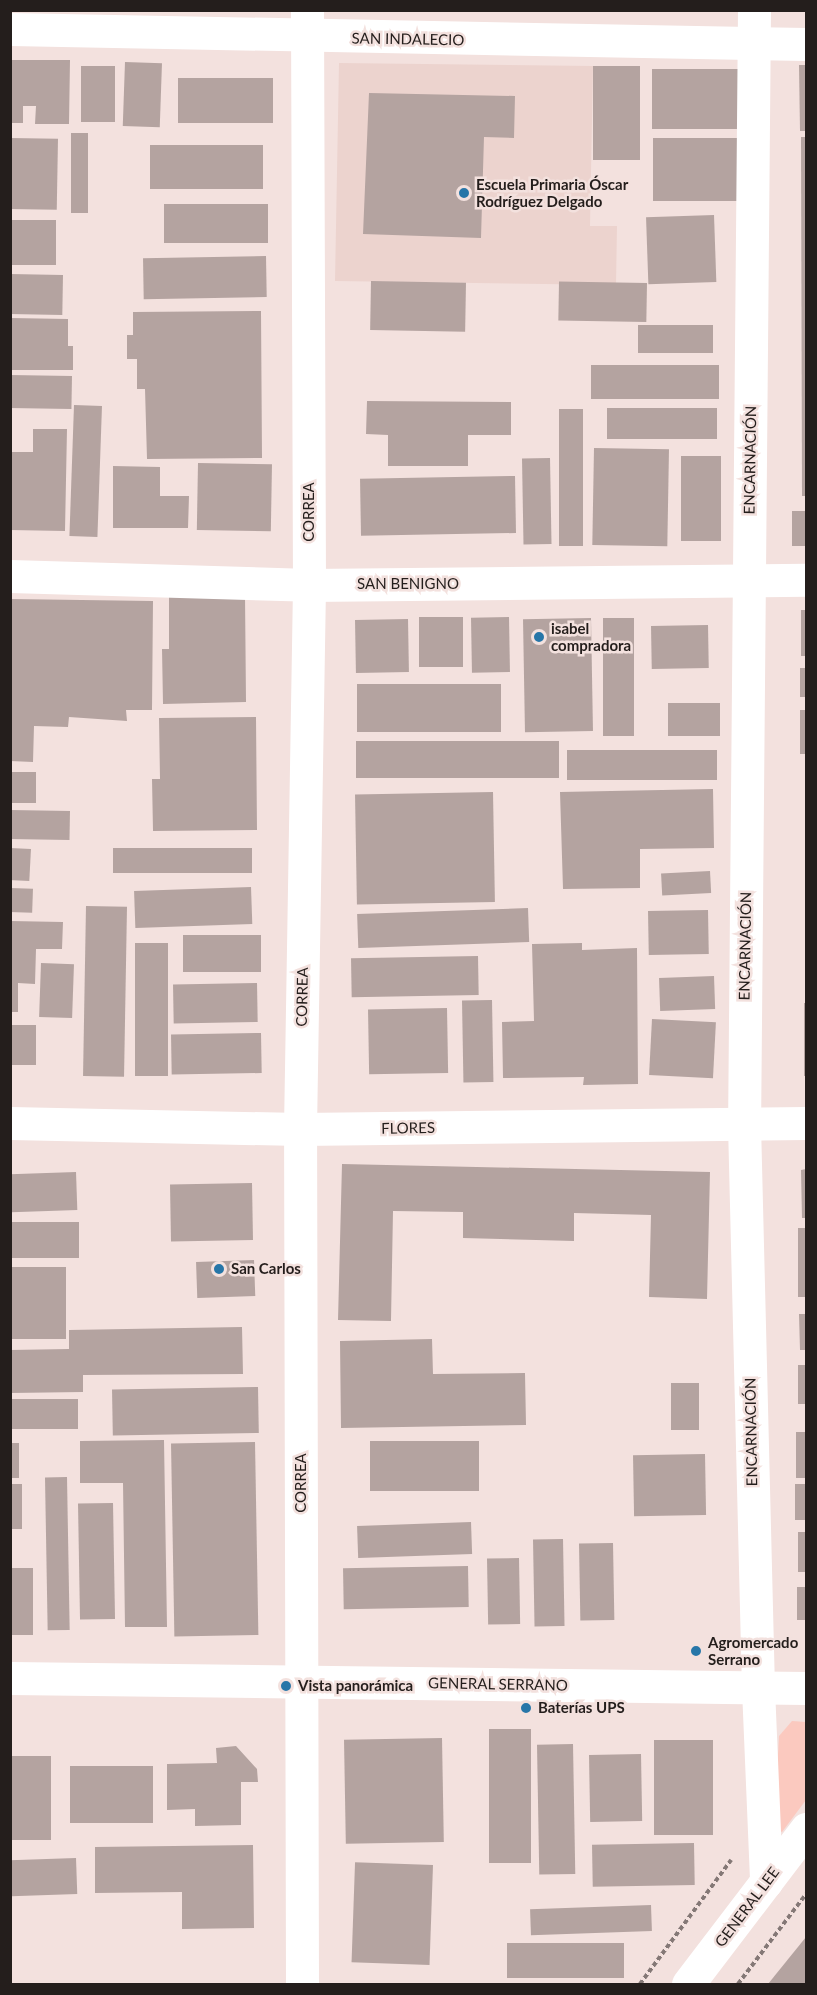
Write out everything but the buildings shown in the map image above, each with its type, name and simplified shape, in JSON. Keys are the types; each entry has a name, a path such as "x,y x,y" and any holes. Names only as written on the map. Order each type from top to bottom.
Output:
{"street":[{"name":"ENCARNACIÓN","path":"754,10 744,1124 758,1688 766,1882"},
{"name":"SAN INDALECIO","path":"10,29 306,24 754,44 807,44"},
{"name":"CORREA","path":"302,1984 300,1129 309,585 306,24"},
{"name":"SAN BENIGNO","path":"10,576 309,585 807,580"},
{"name":"FLORES","path":"10,1123 300,1129 807,1124"},
{"name":"GENERAL SERRANO","path":"10,1678 807,1688"},
{"name":"GENERAL LEE","path":"690,1984 807,1829"}],"path":[{"path":"640,1984 762,1818"},
{"path":"738,1984 807,1894"}],"shaded area":[{"name":"Escuela Primaria Óscar Rodríguez Delgado","path":"339,63 593,66 590,226 617,226 616,285 335,281"},
{"path":"792,1721 806,1722 806,1800 782,1832 774,1828 779,1736"}],"place":[{"name":"Escuela Primaria Óscar Rodríguez Delgado","path":"464,193"},
{"name":"isabel compradora","path":"539,637"},
{"name":"San Carlos","path":"219,1269"},
{"name":"Agromercado Serrano","path":"696,1651"},
{"name":"Vista panorámica","path":"286,1686"},
{"name":"Baterías UPS","path":"526,1708"}]}
